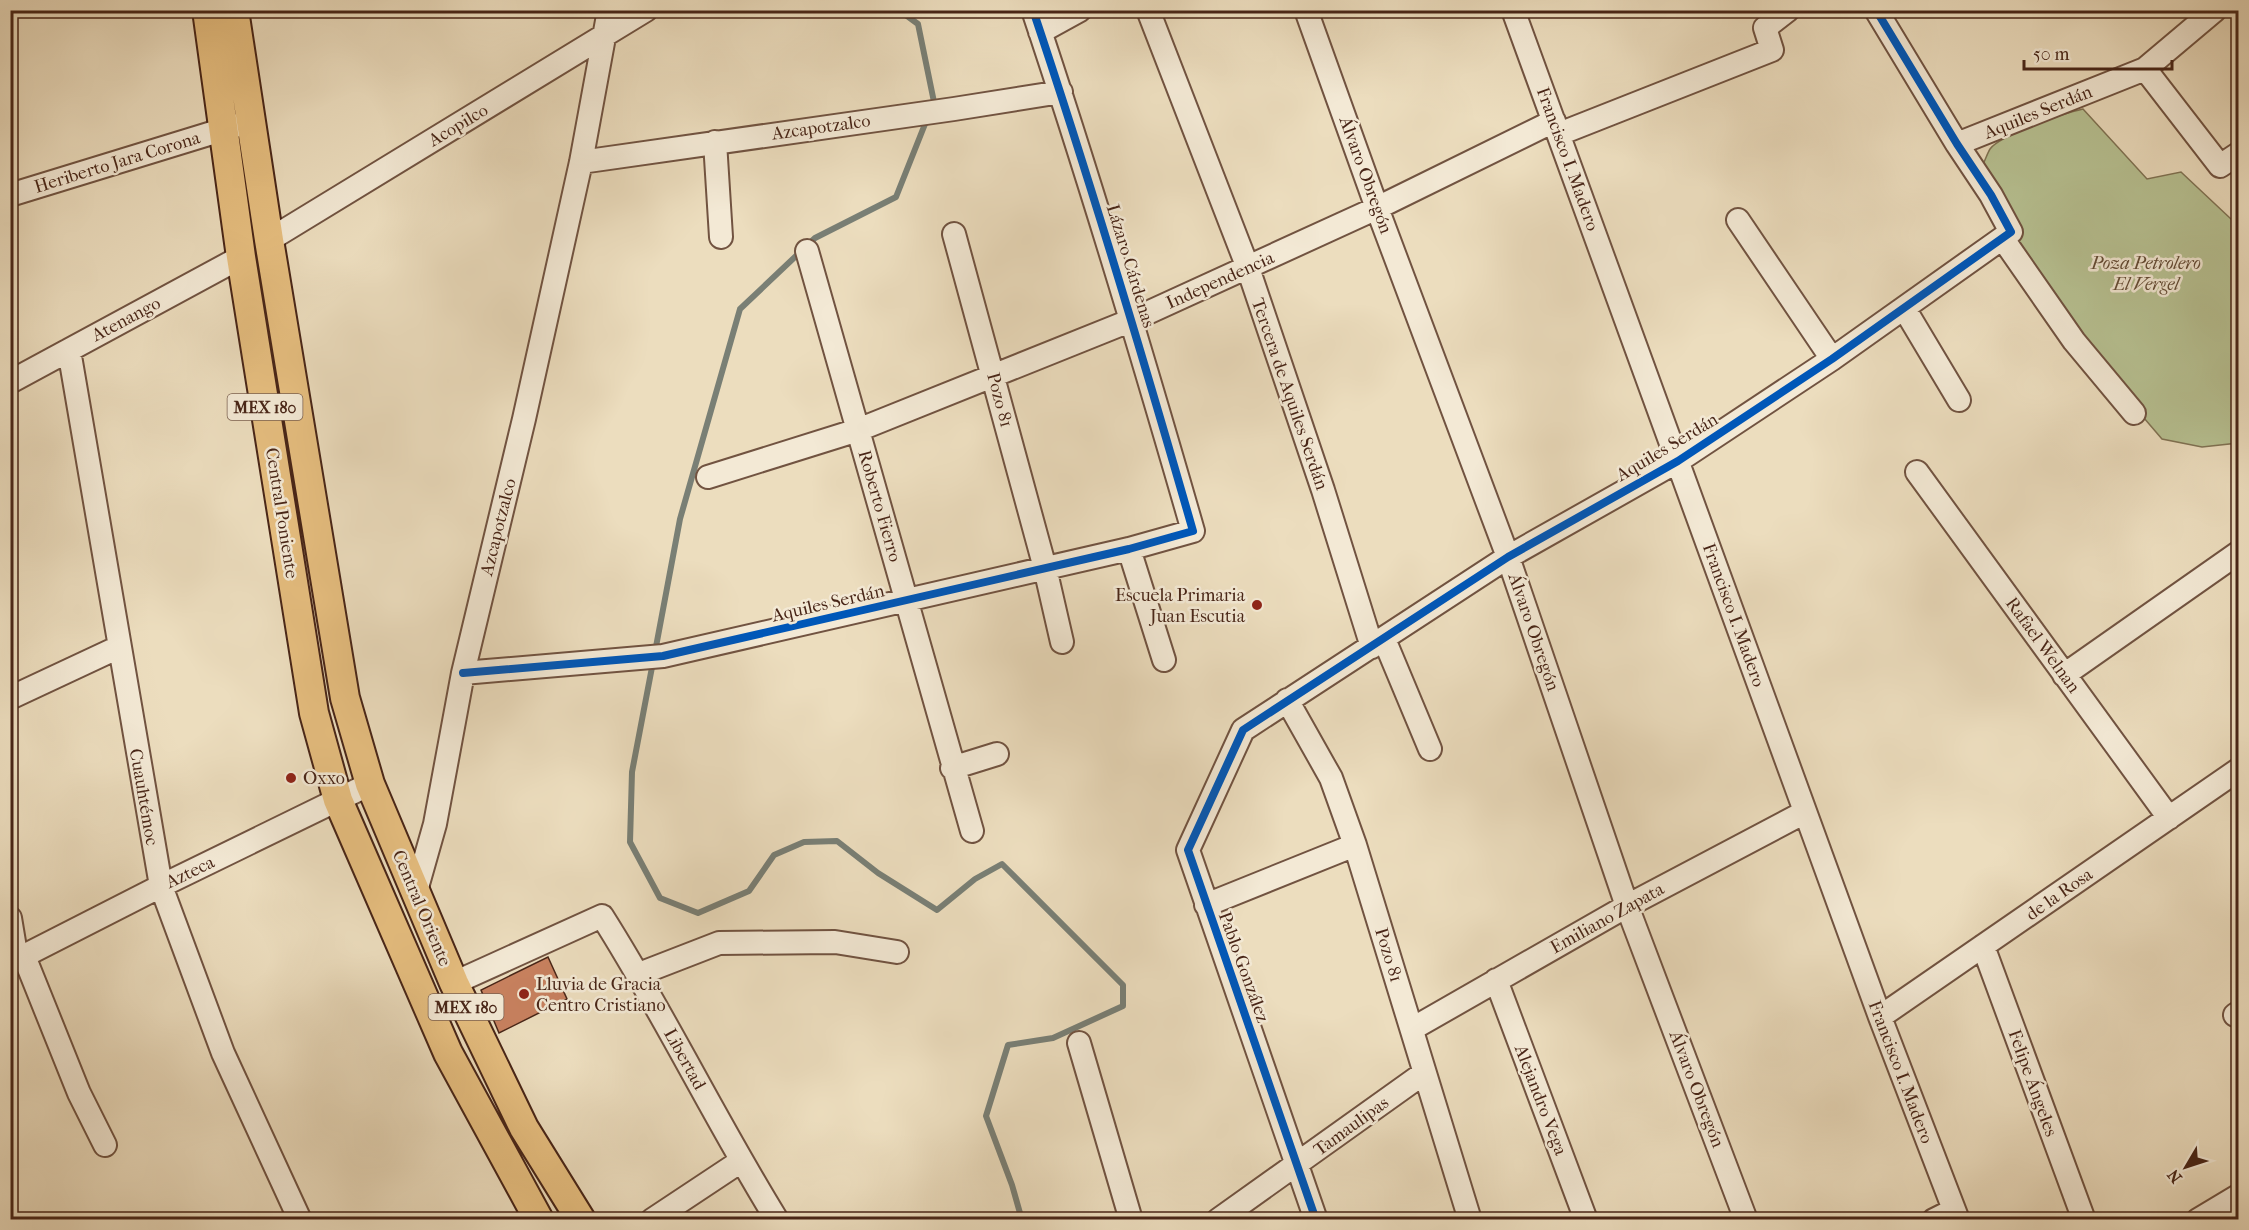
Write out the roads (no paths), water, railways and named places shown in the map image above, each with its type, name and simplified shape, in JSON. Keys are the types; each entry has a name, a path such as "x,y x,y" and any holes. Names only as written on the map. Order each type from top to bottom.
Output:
{"main road":[{"name":"Central Poniente","path":"207,10 241,257 314,713 338,800"},
{"name":"Central Poniente","path":"234,10 269,240 345,698 370,784"},
{"name":"Central Oriente","path":"370,784 454,983 524,1128 581,1220"},
{"name":"Central Oriente","path":"338,800 448,1053 539,1220"}],"street":[{"name":"Azcapotzalco","path":"416,891 435,824 463,673 524,419 581,162 609,10"},
{"name":"Acopilco","path":"269,240 646,10"},
{"name":"Lázaro Cárdenas","path":"1033,10 1132,320 1193,531"},
{"path":"1040,32 1080,10"},
{"name":"Tercera de Aquiles Serdán","path":"1148,10 1248,268 1323,490 1378,643 1430,750"},
{"name":"Álvaro Obregón","path":"1306,10 1377,208 1508,557 1627,906 1746,1220"},
{"name":"Francisco I. Madero","path":"1513,10 1880,1017 1948,1216"},
{"name":"Independencia","path":"708,477 858,430 993,376 1132,320 1556,128 1772,50 1764,28 1788,10"},
{"path":"1876,10 1957,144"},
{"name":"Aquiles Serdán","path":"1243,730 1508,557 1678,461 1832,359 2003,239 2011,232 1991,195 1957,144 2145,69 2215,10"},
{"path":"2145,69 2220,166 2238,154"},
{"name":"Azcapotzalco","path":"581,162 923,114 1061,92"},
{"name":"Heriberto Jara Corona","path":"10,195 251,122"},
{"path":"715,142 721,237"},
{"path":"1738,220 1832,359"},
{"name":"Pozo 81","path":"954,234 1045,568 1062,642"},
{"path":"2003,239 2074,341 2134,413"},
{"name":"Roberto Fierro","path":"807,251 907,600 952,768 972,831"},
{"name":"Atenango","path":"10,382 241,257"},
{"path":"1904,308 1959,400"},
{"name":"Cuauhtémoc","path":"69,350 160,886 223,1053 300,1220"},
{"name":"Rafael Welnan","path":"1917,472 2169,818"},
{"name":"Aquiles Serdán","path":"463,673 663,656 1129,549 1193,531"},
{"path":"1129,549 1164,660"},
{"path":"2064,675 2238,553"},
{"path":"10,698 119,647"},
{"name":"Pozo 81","path":"1287,700 1330,778 1354,845 1470,1220"},
{"name":"Pablo González","path":"1243,730 1188,850 1316,1220"},
{"path":"952,768 997,754"},
{"name":"de la Rosa","path":"1880,1017 2238,770"},
{"name":"Azteca","path":"17,960 160,886 370,784"},
{"name":"Emiliano Zapata","path":"1412,1029 1627,906 1805,812"},
{"path":"1206,905 1354,845"},
{"name":"Libertad","path":"454,983 602,916 639,974 741,1161 777,1220"},
{"path":"10,918 17,960 105,1145"},
{"path":"639,974 719,943 835,942 897,952"},
{"name":"Felipe Ángeles","path":"1983,946 2084,1220"},
{"name":"Alejandro Vega","path":"1496,980 1586,1220"},
{"path":"1079,1043 1131,1220"},
{"name":"Tamaulipas","path":"1218,1220 1425,1073"},
{"path":"652,1220 741,1161"},
{"path":"2198,1220 2238,1196"}],"waterway":[{"path":"899,10 918,24 934,102 932,107"},
{"path":"655,652 680,519 740,309 815,238 896,197 927,119"},
{"path":"653,662 632,772 630,842 660,898 698,913 749,891 774,855 804,842 837,841 878,873 937,910 975,879 1002,864 1123,985 1123,1006 1053,1038 1008,1045 986,1116 1012,1185 1022,1220"}],"place":[{"name":"Escuela Primaria Juan Escutia","path":"1257,605"},
{"name":"Oxxo","path":"291,778"},
{"name":"Lluvia de Gracia Centro Cristiano","path":"524,994"}],"park label":[{"name":"Poza Petrolero El Vergel","path":"2146,273"}]}
